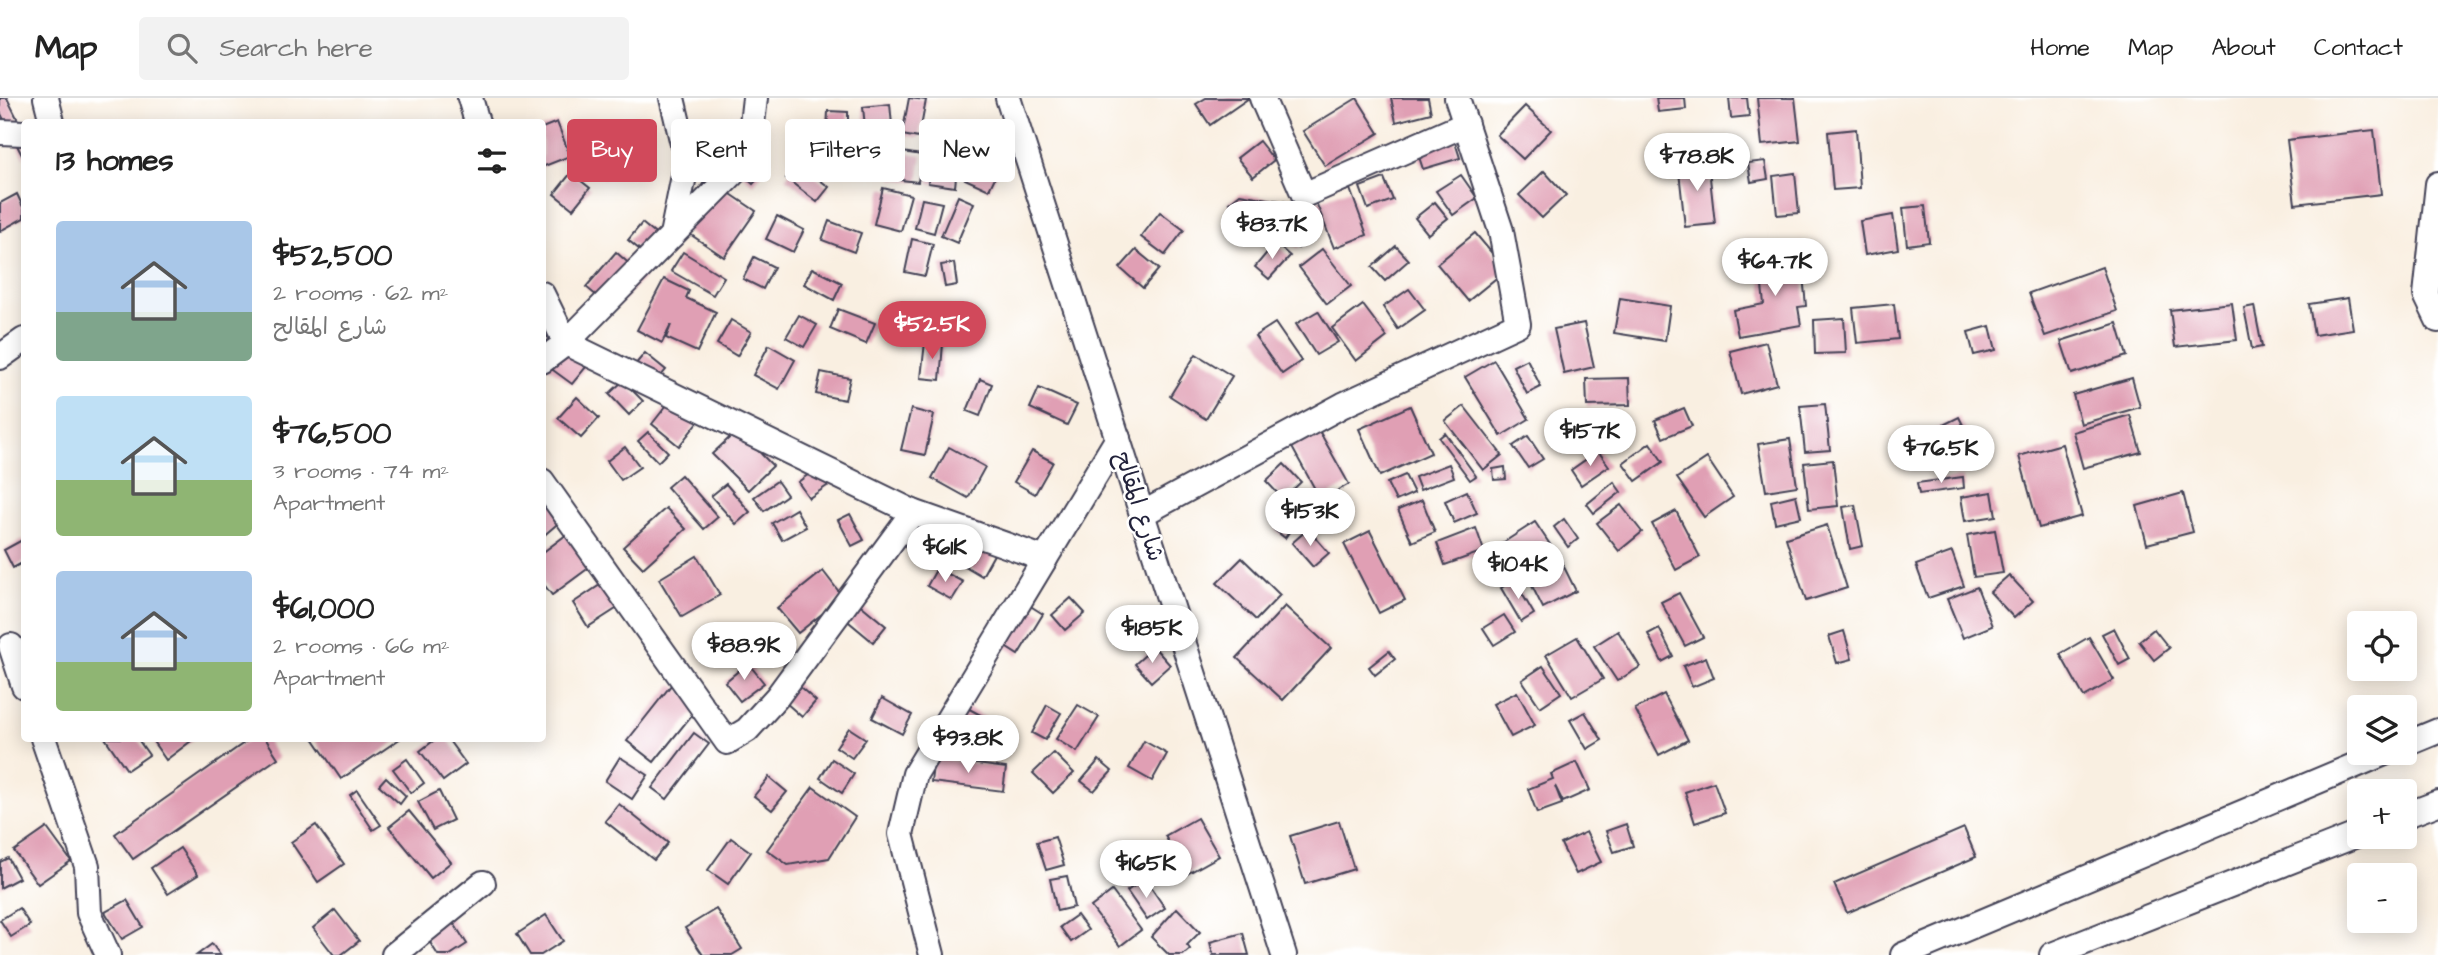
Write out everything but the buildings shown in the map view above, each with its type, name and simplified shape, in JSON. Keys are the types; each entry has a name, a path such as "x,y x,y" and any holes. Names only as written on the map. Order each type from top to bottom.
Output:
{"street":[{"path":"46,98 51,119"},
{"path":"470,98 476,119"},
{"path":"671,235 687,161 672,98"},
{"path":"546,358 566,343 748,158 755,98"},
{"name":"شارع المقالح","path":"1008,98 1284,955"},
{"path":"1262,98 1304,195 1466,124"},
{"path":"1142,514 1343,405 1518,324 1501,231 1457,98"},
{"path":"0,132 21,133"},
{"path":"2438,184 2426,295 2438,320"},
{"path":"546,301 566,343 913,512 1045,559"},
{"path":"0,357 21,342"},
{"path":"932,955 901,834 915,774 1118,438"},
{"path":"546,487 727,742 747,730 777,697 913,512"},
{"path":"12,646 21,676"},
{"path":"2417,740 2438,731"},
{"path":"44,742 87,866 89,913 108,955"},
{"path":"1903,955 2356,765"},
{"path":"2417,811 2438,803"},
{"path":"2052,955 2347,839"},
{"path":"394,955 483,883"}]}
